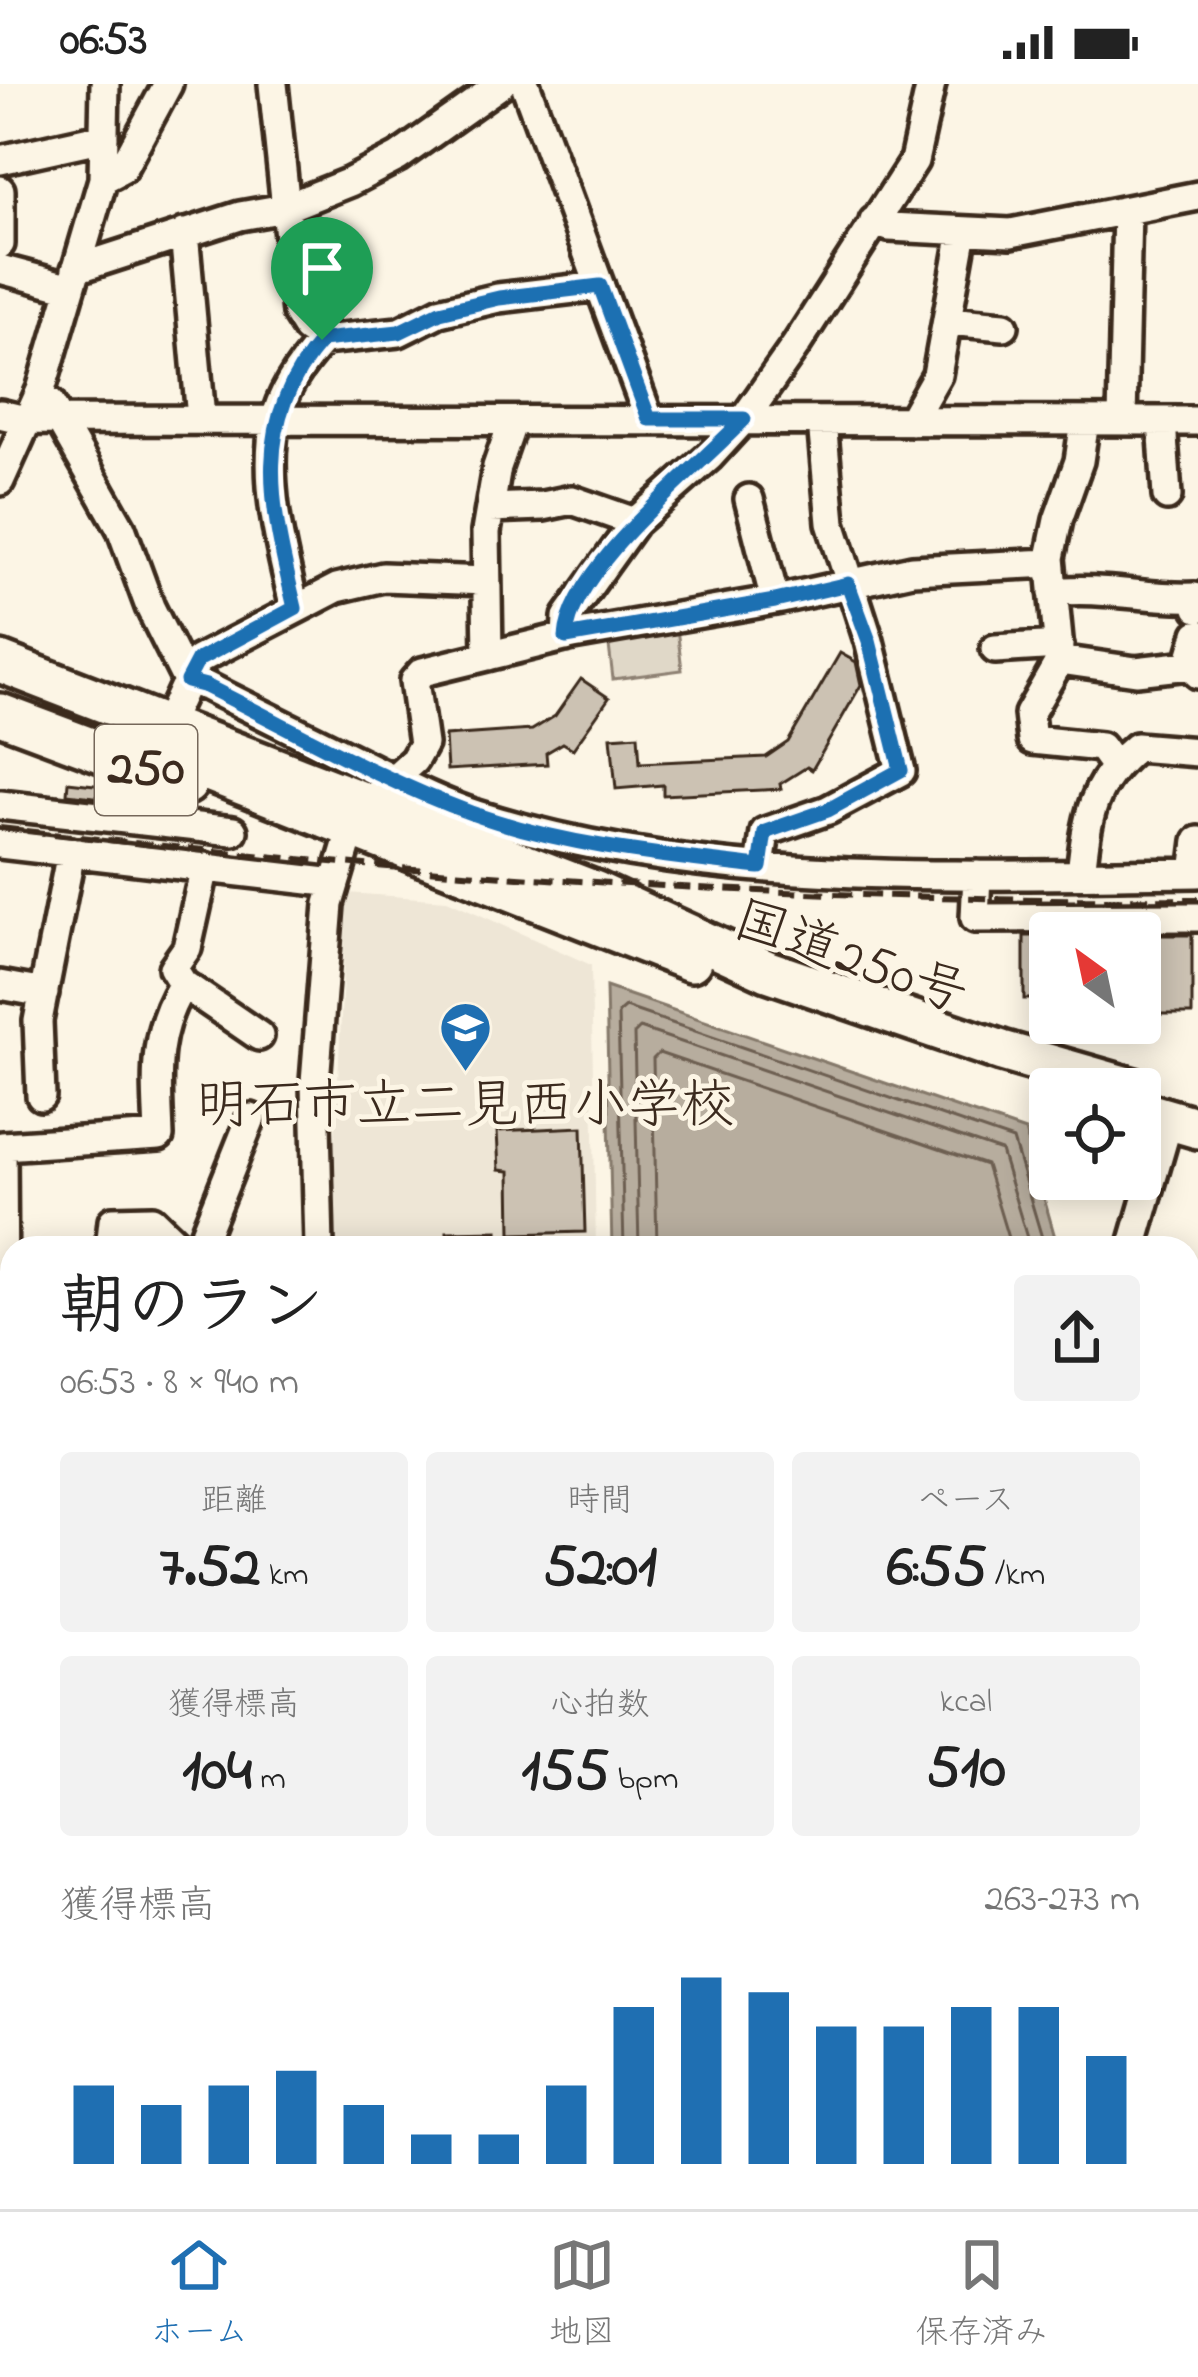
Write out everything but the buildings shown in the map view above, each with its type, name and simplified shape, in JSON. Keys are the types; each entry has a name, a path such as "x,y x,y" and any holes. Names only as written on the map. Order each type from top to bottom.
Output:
{"highway":[{"name":"250","path":"0,636 181,694 333,776 371,805"},
{"name":"国道250号","path":"0,662 596,892 768,971 1059,1068"},
{"name":"国道250号","path":"0,686 295,808 371,805 760,987 1029,1077"},
{"name":"250","path":"0,714 238,817 295,808"}],"street":[{"path":"0,481 12,417 41,390 103,179 105,84"},
{"path":"103,179 122,169 168,84"},
{"path":"273,84 297,313 322,340 399,332 440,312 499,298 600,286"},
{"path":"0,269 74,279 184,233 285,208 398,157 501,84"},
{"path":"525,84 649,419"},
{"path":"566,637 567,617 634,522 709,457 744,419 914,161 931,84"},
{"path":"0,160 104,137"},
{"path":"0,190 0,244"},
{"path":"874,221 889,227 1011,233 1198,196"},
{"path":"1122,421 1127,210"},
{"path":"911,421 938,375 963,231"},
{"path":"184,233 202,418"},
{"path":"947,321 1004,326"},
{"path":"295,608 278,535 275,419 291,383 322,340"},
{"path":"41,390 121,527 181,694"},
{"path":"12,417 1198,421"},
{"path":"488,656 486,532 497,467 513,421"},
{"path":"760,867 765,832 828,810 901,770 869,641 831,524 822,421"},
{"path":"1085,421 1079,461 1058,520 1050,563 1060,652 1029,714 1032,740 1101,747 1114,765"},
{"path":"1162,421 1167,496"},
{"path":"749,499 775,601"},
{"path":"490,508 572,500 634,522"},
{"path":"319,1236 315,1082 329,904 371,805 424,744 414,681 422,672 566,637 775,601 912,570 1050,563"},
{"path":"181,694 198,660 337,587 383,578 487,580"},
{"path":"1053,592 1091,587 1159,598 1196,597 1198,608"},
{"path":"994,649 1060,652 1136,671 1194,670 1198,634"},
{"path":"1081,874 1086,827 1099,787 1114,765 1136,747 1198,752"},
{"path":"0,805 238,817 187,948 173,968 183,984 259,1036"},
{"path":"371,805 474,814 637,853 760,867 976,875 1196,873 1198,841"},
{"path":"0,844 335,884"},
{"path":"41,1096 38,1022 71,852"},
{"path":"976,875 975,918 1198,916"},
{"path":"4,1236 2,1146 159,1136 157,1053 166,1012 183,984"},
{"path":"0,986 44,993"},
{"path":"1136,1236 1176,1117"},
{"path":"205,1236 251,1118"},
{"path":"111,1236 113,1222 152,1220 169,1236"}],"shaded area":[{"path":"677,628 682,670 613,679 608,637"},
{"name":"明石市立二見西小学校","path":"347,893 447,900 591,965 596,1236 333,1236"}],"water":[{"path":"606,987 1025,1131 1029,1200 1044,1200 1055,1236 612,1236"}],"railway":[{"path":"0,828 298,859 598,882 898,896 1198,899"}],"place":[{"name":"明石市立二見西小学校","path":"465,1074"}],"route":[{"path":"600,286 649,419 744,419 709,457 634,522 567,617 566,637 848,584 869,641 901,770 828,810 765,832 760,867 637,853 474,814 187,681 198,660 295,608 278,535 275,419 291,383 322,340 399,332 440,312 499,298 600,286"}]}
